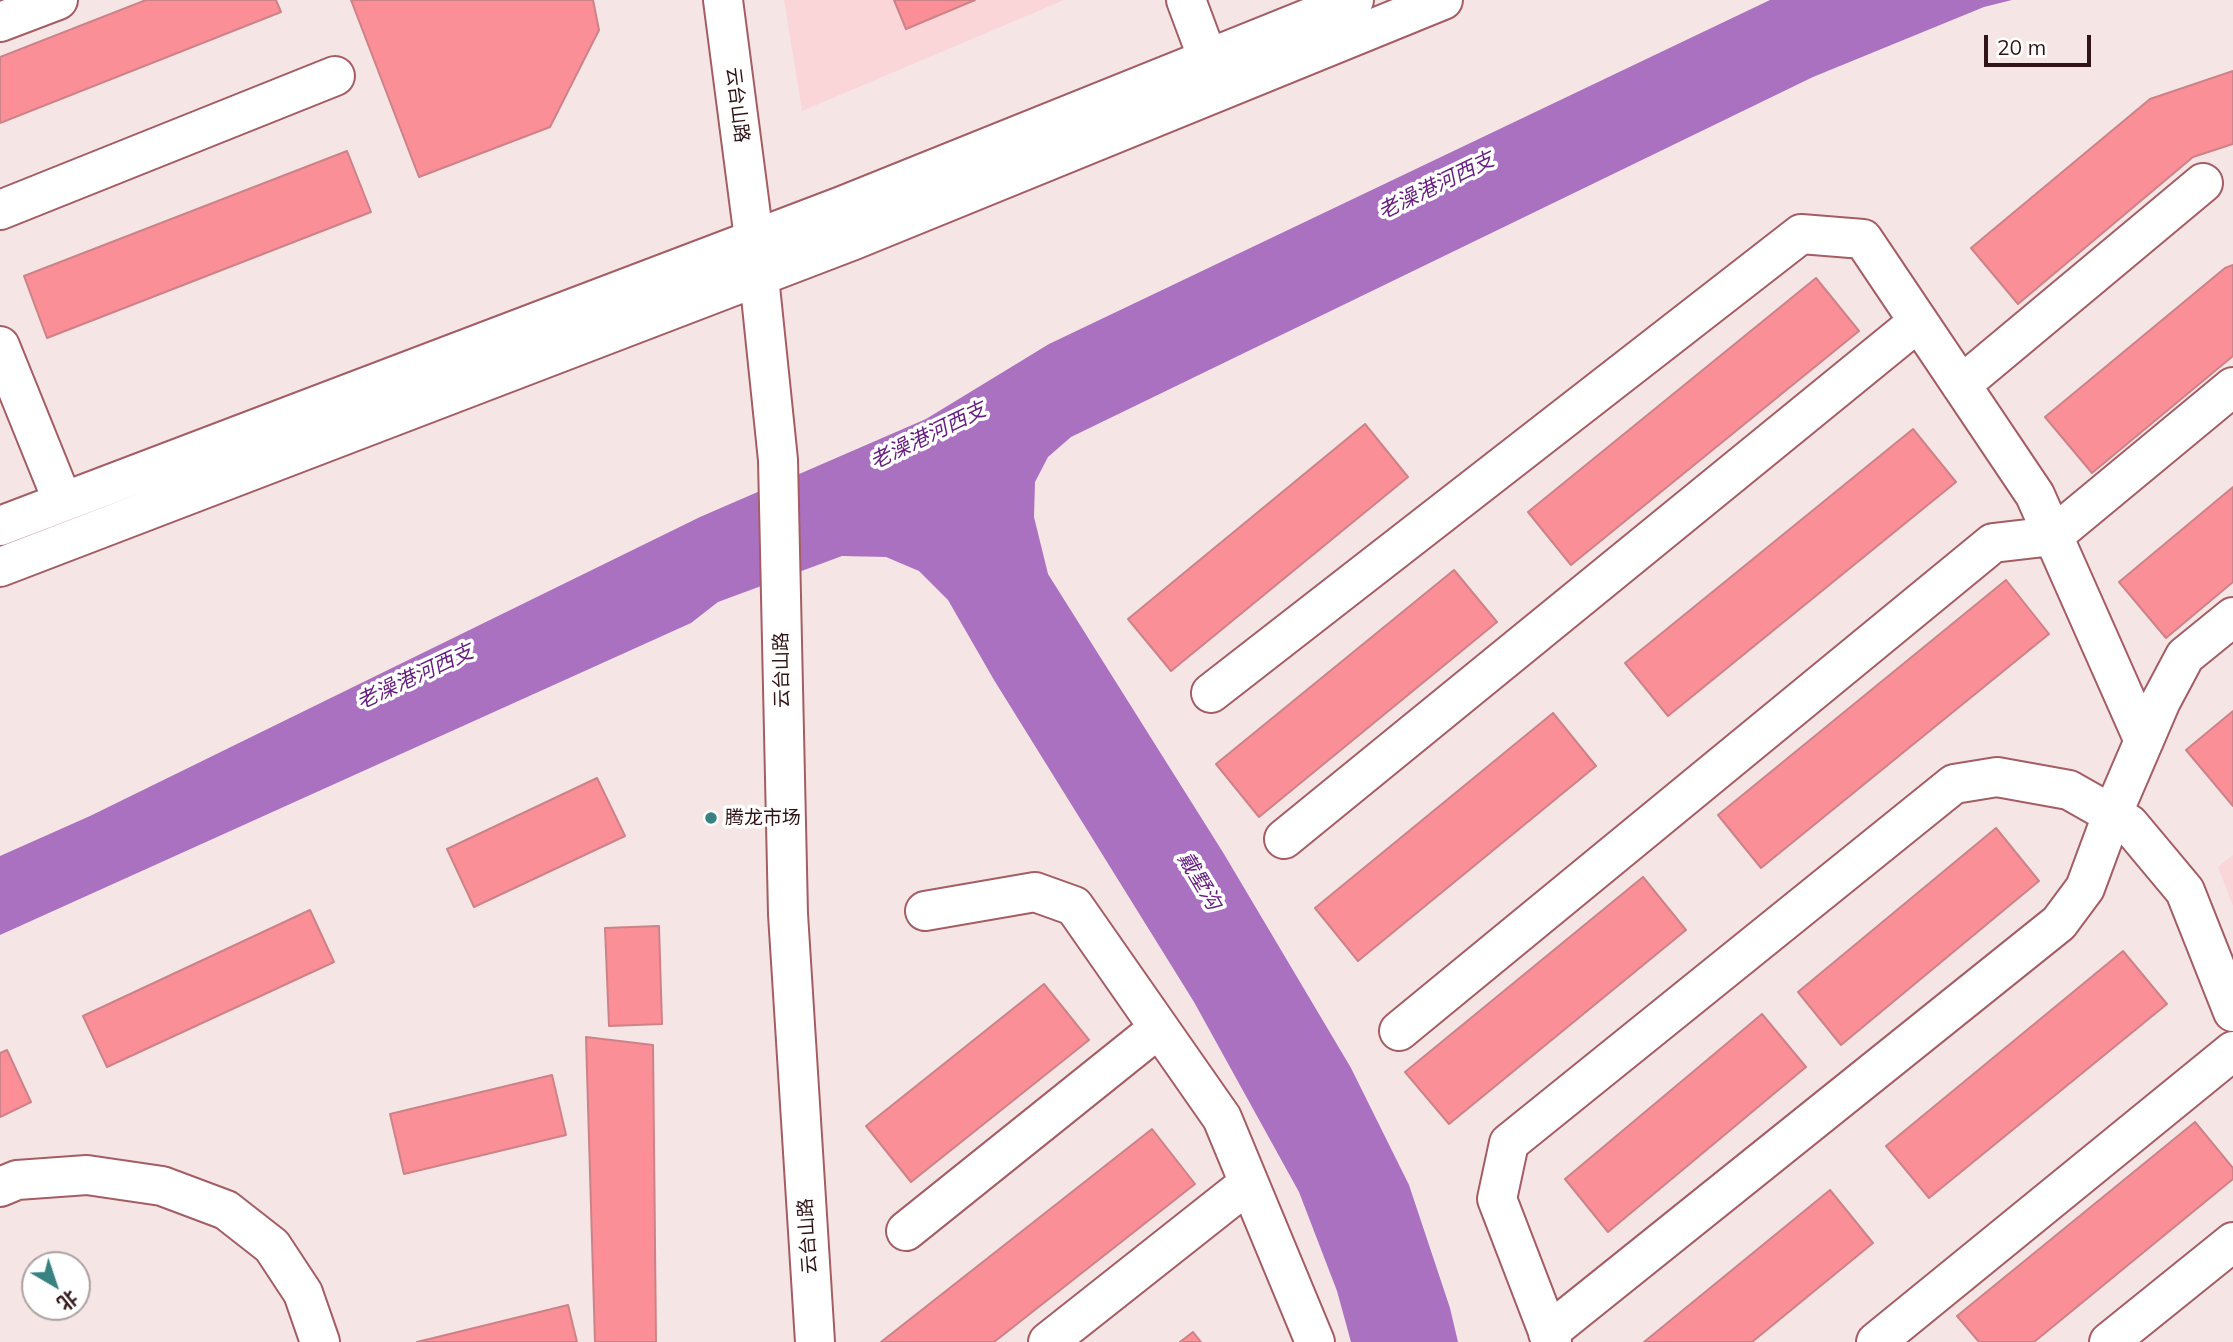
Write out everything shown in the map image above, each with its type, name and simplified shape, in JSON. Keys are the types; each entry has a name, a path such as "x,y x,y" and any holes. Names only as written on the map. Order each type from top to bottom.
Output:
{"street":[{"path":"0,22 58,0"},
{"name":"云台山路","path":"723,0 759,277 778,460 788,914 815,1342"},
{"path":"1186,0 1208,59"},
{"path":"0,526 855,201 1354,0"},
{"path":"0,568 854,240 1443,0"},
{"path":"0,210 335,76"},
{"path":"1961,385 2203,183"},
{"path":"1211,693 1801,234 1863,239 2035,495 2144,741"},
{"path":"1284,839 1918,322"},
{"path":"0,346 63,502"},
{"path":"1399,1031 1993,543 2053,536 2233,387"},
{"path":"2233,617 2185,656 2161,701 2112,815 2085,888 2059,923 1550,1337 1497,1199 1509,1143 1954,784 1997,777 2069,790 2112,815 2129,824 2185,891 2233,1013"},
{"path":"925,911 1035,892 1074,906 1222,1118 1315,1342"},
{"path":"906,1230 1159,1028"},
{"path":"1876,1342 2233,1051"},
{"path":"0,1187 16,1180 87,1174 162,1186 226,1210 272,1246 303,1293 320,1342"},
{"path":"1048,1342 1249,1184"},
{"path":"2109,1342 2233,1242"}],"shaded area":[{"path":"784,0 1064,0 802,111"},
{"path":"2233,855 2233,906 2218,867"}],"water":[{"path":"1770,0 2012,0 1984,7 1813,77 1071,437 1048,457 1035,482 1034,517 1048,574 1224,854 1351,1068 1409,1185 1450,1308 1458,1342 1351,1342 1337,1291 1299,1192 1194,1002 994,680 948,600 919,571 886,557 842,556 718,602 691,623 0,935 0,856 90,816 700,517 926,419 1049,344"}],"building":[{"path":"146,0 276,0 281,12 0,123 0,57"},
{"path":"351,0 593,0 599,30 550,127 419,177"},
{"path":"894,0 975,0 906,29"},
{"path":"2233,71 2233,144 2193,157 2018,304 1971,248 2150,99"},
{"path":"347,151 371,212 47,338 24,276"},
{"path":"2233,265 2233,356 2092,473 2045,417 2225,268"},
{"path":"1816,278 1859,331 1571,565 1528,512"},
{"path":"1365,424 1408,477 1171,671 1128,619"},
{"path":"1913,429 1956,482 1668,716 1625,663"},
{"path":"2233,487 2233,582 2166,638 2119,582"},
{"path":"1454,570 1497,622 1259,817 1216,764"},
{"path":"2006,580 2049,634 1761,868 1718,815"},
{"path":"2233,711 2233,806 2186,750"},
{"path":"1553,713 1596,766 1358,961 1315,908"},
{"path":"597,778 625,836 474,907 447,849"},
{"path":"1996,828 2039,881 1841,1045 1798,992"},
{"path":"1643,877 1686,930 1449,1124 1405,1072"},
{"path":"310,910 334,962 107,1067 83,1016"},
{"path":"659,926 662,1024 609,1026 605,928"},
{"path":"2123,951 2167,1004 1929,1198 1886,1146"},
{"path":"1044,984 1089,1040 911,1182 866,1126"},
{"path":"1762,1014 1806,1067 1608,1232 1565,1179"},
{"path":"586,1037 653,1045 656,1342 595,1342"},
{"path":"7,1050 31,1102 0,1117 0,1053"},
{"path":"552,1075 566,1135 404,1174 390,1114"},
{"path":"2195,1122 2233,1168 2233,1179 2034,1342 1979,1342 1957,1316"},
{"path":"1152,1129 1195,1184 994,1342 881,1342"},
{"path":"1830,1190 1873,1243 1752,1342 1644,1342"},
{"path":"568,1305 577,1342 417,1342"},
{"path":"1193,1332 1201,1342 1180,1342"}],"place":[{"name":"腾龙市场","path":"711,818"}],"water label":[{"name":"老澡港河西支","path":"1436,186"},
{"name":"老澡港河西支","path":"928,436"},
{"name":"老澡港河西支","path":"415,677"},
{"name":"戴墅沟","path":"1199,881"}]}
